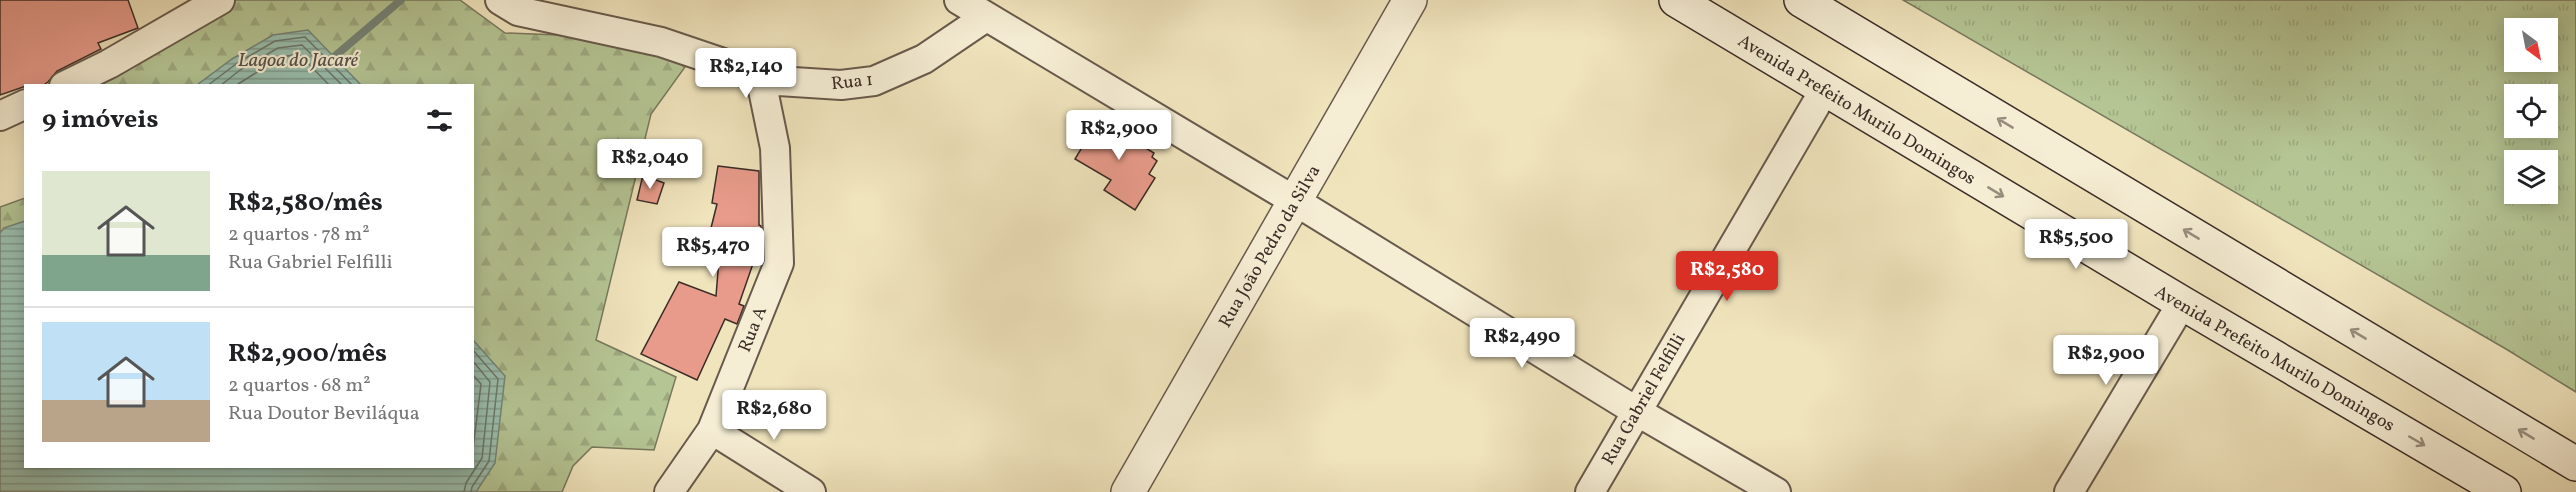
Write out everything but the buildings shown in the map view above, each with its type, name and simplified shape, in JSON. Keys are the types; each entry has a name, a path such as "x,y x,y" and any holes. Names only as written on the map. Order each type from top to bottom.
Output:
{"main road":[{"name":"Rua João Pedro da Silva","path":"1128,492 1410,0"},
{"name":"Avenida Prefeito Murilo Domingos","path":"1676,0 2498,491"},
{"path":"1801,0 2576,464"}],"street":[{"path":"68,84 109,64 220,0"},
{"name":"Rua 1","path":"500,0 518,11 661,42 723,63 761,80 841,85 874,81 924,59 986,17"},
{"path":"959,0 1295,201 1636,411 1776,492"},
{"name":"Rua A","path":"669,492 712,430 779,263 775,148 761,80"},
{"name":"Rua Gabriel Felfilli","path":"1590,492 1825,89"},
{"path":"0,116 24,105"},
{"path":"2070,492 2181,303"},
{"path":"712,430 811,492"}],"green space":[{"path":"236,0 460,0 505,33 585,36 663,53 685,67 651,114 596,340 676,377 654,450 592,447 573,466 562,492 0,492 0,207 24,198 24,468 474,468 474,84 96,84 214,16"},
{"path":"1903,0 2576,0 2576,392 2506,349"}],"water":[{"name":"Lagoa do Jacaré","path":"308,30 360,84 198,84 232,59 273,35"},
{"path":"24,221 24,468 474,468 474,341 505,376 495,463 476,492 0,492 0,233 4,228"}],"waterway":[{"path":"328,62 401,0"}]}
